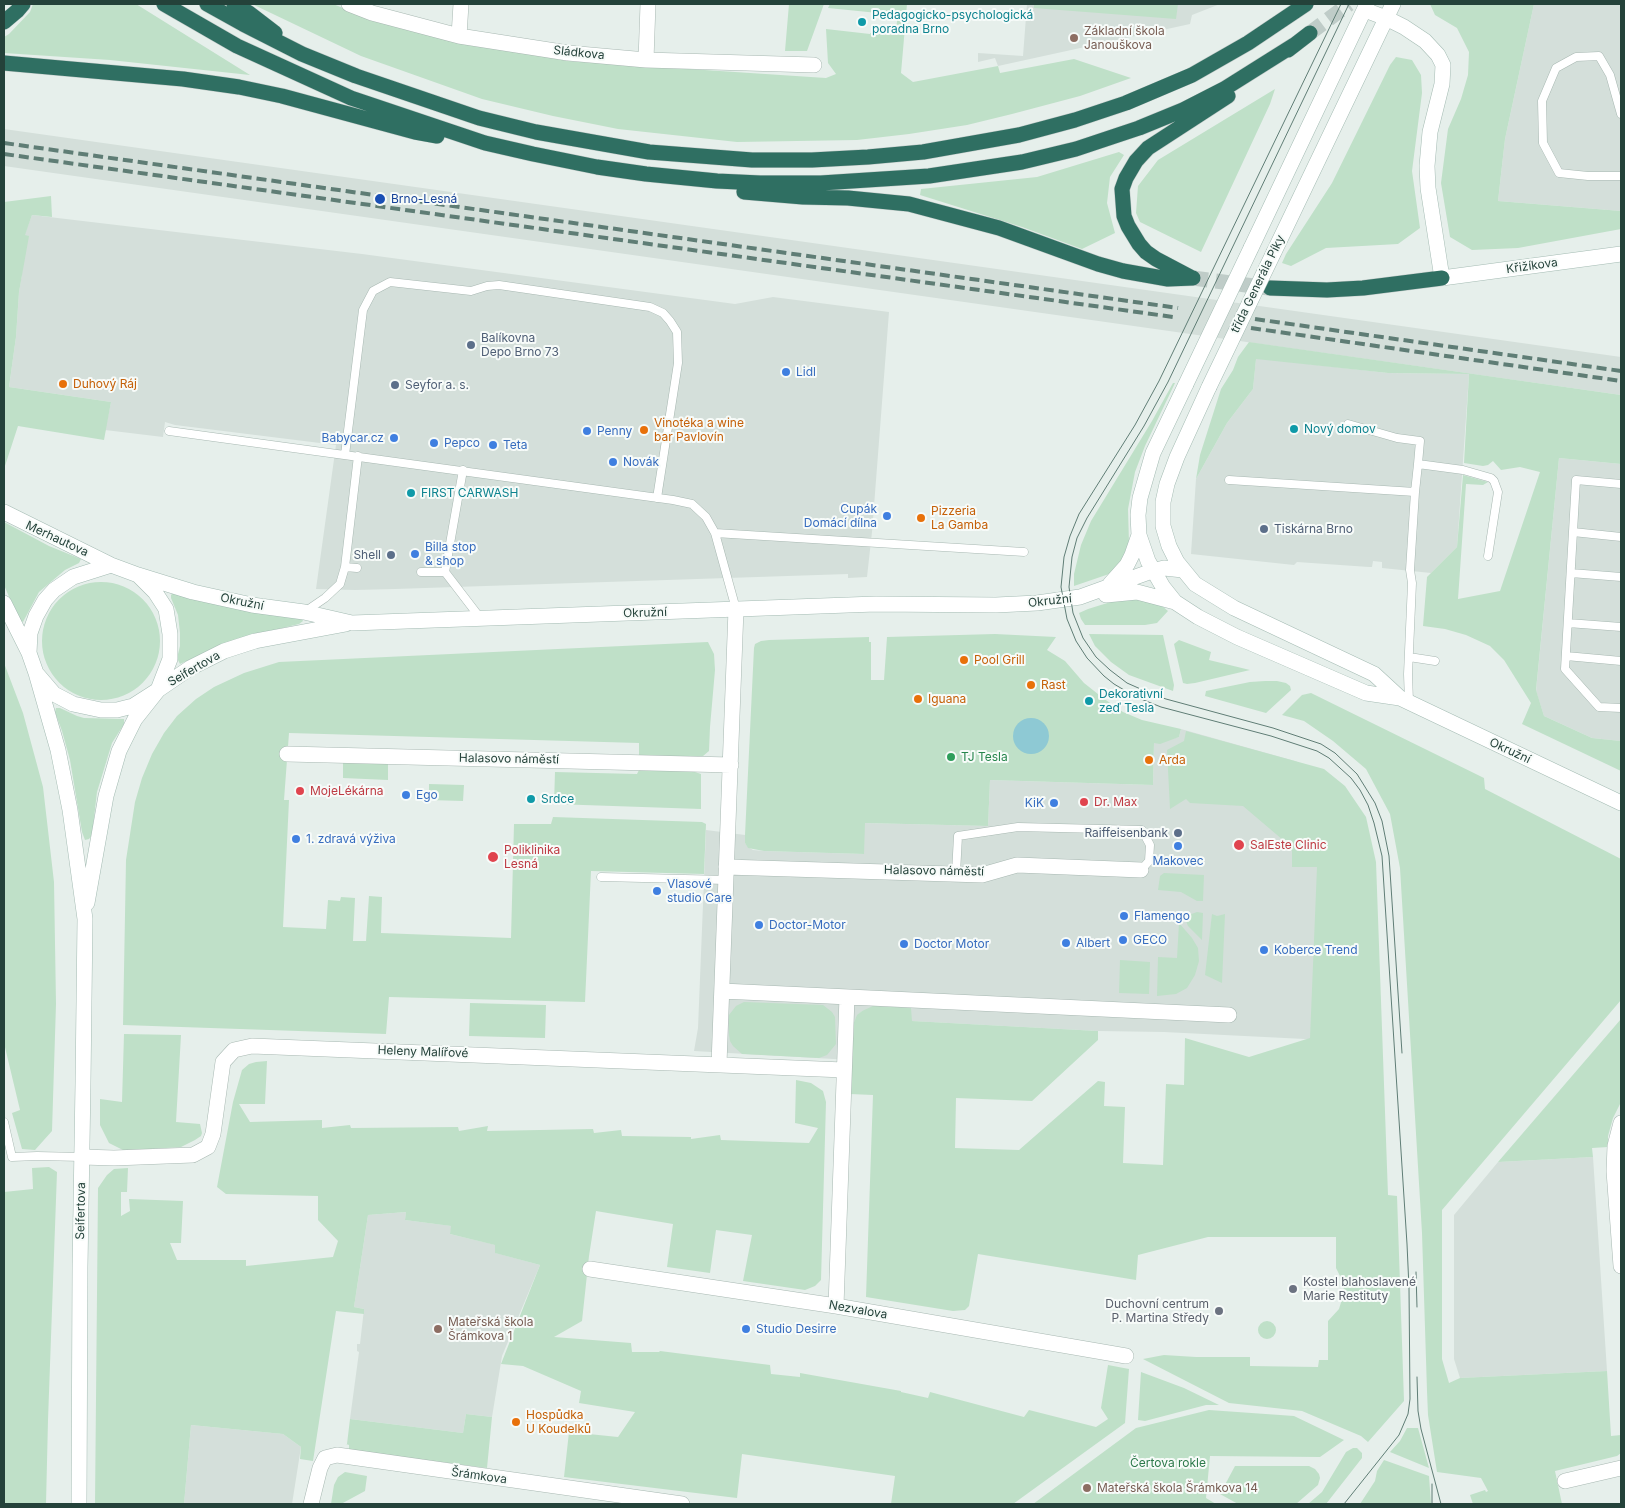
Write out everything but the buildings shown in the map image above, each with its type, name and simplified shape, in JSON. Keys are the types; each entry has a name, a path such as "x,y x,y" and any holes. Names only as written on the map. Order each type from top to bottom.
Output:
{"highway":[{"path":"4,22 23,4"},
{"path":"164,4 237,46 351,98 485,143"},
{"path":"207,4 302,54 418,99 478,118 536,132 606,145 667,154 752,160 812,160 868,157 940,149 1019,135 1075,120 1126,103 1192,74 1248,44 1306,4"},
{"path":"234,4 249,13 302,54"},
{"path":"679,178 737,191 909,204 999,228 1098,264 1123,271 1168,279 1193,278 1156,259 1139,244 1124,216 1122,189 1126,178 1136,161 1148,148 1231,94 1310,33"},
{"path":"4,62 184,79 239,87 282,96 415,132 485,143 597,167 679,178 760,183 821,183 929,176 1022,162 1076,149 1130,131 1183,110 1224,89 1294,45"},
{"path":"1270,288 1327,290 1442,278"}],"street":[{"name":"Sládkova","path":"349,4 372,13 459,36 568,53 646,60 814,65"},
{"path":"459,36 461,4"},
{"path":"646,60 648,4"},
{"path":"1366,7 1388,12 1404,28 1432,47 1443,65 1442,84 1430,132 1427,166 1428,188 1442,278"},
{"name":"třída Generála Píky","path":"1152,571 1139,535 1138,515 1140,498 1153,453 1366,7"},
{"name":"třída Generála Píky","path":"1183,570 1172,555 1166,538 1163,502 1167,484 1177,457 1209,387 1388,12"},
{"name":"Křižíkova","path":"1442,278 1621,254"},
{"name":"Merhautova","path":"4,512 111,565"},
{"path":"1104,589 1127,565 1139,535"},
{"path":"1152,571 1161,554 1166,538"},
{"path":"4,603 36,672 54,694 73,704 101,710 117,710 133,706 158,690 170,658 170,634 166,609 155,592 138,575 111,565 73,577 54,590 45,600 36,616 30,633 29,654"},
{"name":"Okružní","path":"138,575 193,592 304,612 352,623 876,604 996,605 1047,602 1080,597 1164,568 1183,570 1195,584 1234,608 1374,674 1404,700"},
{"name":"Okružní","path":"1152,571 1175,602 1198,617 1237,637 1366,693 1404,700 1621,803"},
{"path":"1080,597 1137,592 1175,602"},
{"path":"719,1064 736,609"},
{"name":"Seifertova","path":"85,919 106,796 119,751 135,719 158,690 190,668 224,652 255,641 352,623"},
{"name":"Seifertova","path":"36,672 58,750 68,801 85,919 79,1504"},
{"name":"Halasovo náměstí","path":"287,754 731,765"},
{"name":"Halasovo náměstí","path":"726,873 982,874 1018,865 1141,870"},
{"path":"722,991 1229,1015"},
{"path":"836,1306 847,997"},
{"name":"Heleny Malířové","path":"82,1158 193,1156 208,1147 213,1134 223,1062 234,1050 252,1046 844,1070"},
{"path":"1621,1123 1615,1146 1614,1171 1620,1217 1621,1266"},
{"name":"Nezvalova","path":"590,1270 836,1306 1126,1356"},
{"name":"Šrámkova","path":"311,1504 320,1468 325,1458 337,1455 682,1504"},
{"path":"1565,1481 1621,1468"}],"lane":[{"path":"1621,114 1610,75 1599,56 1576,57 1556,68 1542,102 1543,142 1559,173 1588,176 1621,176"},
{"path":"345,455 363,310 373,290 390,282 471,291 487,286 499,285 650,307 663,313 670,321 677,332 678,363 657,498"},
{"path":"1348,424 1397,438 1420,441 1410,570 1412,583 1408,674 1404,700"},
{"path":"168,431 463,470 692,504 706,517 715,533 736,609"},
{"path":"304,612 325,598 340,584 345,567 358,456"},
{"path":"1418,464 1463,470 1492,478 1498,492 1488,556"},
{"path":"463,470 445,572 481,619"},
{"path":"1229,480 1415,492"},
{"path":"1621,484 1576,480 1565,669 1599,707 1621,708"},
{"path":"1573,532 1621,537"},
{"path":"715,533 1024,552"},
{"path":"345,567 357,568"},
{"path":"421,572 445,572"},
{"path":"1571,573 1621,577"},
{"path":"1568,623 1621,627"},
{"path":"1566,656 1621,661"},
{"path":"1409,657 1435,662"},
{"path":"956,873 958,836 1018,827 1142,830 1150,845 1149,861 1141,870"},
{"path":"601,878 726,873"},
{"path":"4,1122 12,1156 82,1158"}],"shaded area":[{"name":"Základní škola Janouškova","path":"1027,4 1220,4 1192,15 1190,24 998,66 995,58 978,62 978,53 1023,56"},
{"path":"1534,4 1621,4 1621,211 1498,201 1505,139"},
{"path":"4,129 1621,357 1621,395 4,166"},
{"path":"32,215 362,254 735,304 773,297 889,312 867,577 848,578 848,574 395,589 316,589 336,445 175,425 165,422 163,437 105,430 111,402 9,387 16,337 24,236"},
{"path":"1256,358 1388,373 1469,374 1457,547 1431,573 1382,568 1382,562 1373,561 1372,567 1297,562 1294,565 1191,554 1196,479 1227,423 1253,389"},
{"path":"1559,458 1621,464 1621,741 1592,738 1544,716 1536,691"},
{"path":"1181,729 1302,764 1337,881 1325,1040 911,1021 911,1008 862,1011 854,1022 851,1060 694,1051 698,1028 706,830 745,835 745,843 753,850 864,854 864,823 988,826 990,780 1153,785 1154,743 1179,737"},
{"path":"1593,1157 1607,1371 1460,1378 1454,1359 1454,1215 1498,1162"},
{"name":"Mateřská škola Šrámkova 1","path":"406,1212 405,1220 452,1226 450,1234 496,1245 496,1253 540,1265 502,1356 492,1417 466,1414 463,1433 350,1419 359,1352 357,1351 357,1344 360,1344 364,1309 354,1307 368,1215"},
{"path":"191,1425 283,1434 301,1447 292,1504 184,1504"}],"green space":[{"path":"33,4 136,4 250,75 110,60 4,53 4,37 30,12"},
{"path":"252,4 333,4 373,20 460,41 568,61 826,78 836,74 828,63 826,29 895,35 898,15 828,8 830,4 907,4 901,73 913,82 998,66 1000,73 1074,59 1131,78 1080,96 967,125 857,140 737,142 618,129 482,99 361,56"},
{"path":"789,4 824,4 807,51 785,51"},
{"path":"1034,4 1178,4 1176,19 1034,8"},
{"path":"1430,4 1534,4 1505,139 1498,201 1621,211 1621,229 1518,248 1472,250 1450,237 1441,183 1448,129 1461,99 1468,75 1469,52 1457,28 1435,15"},
{"path":"1396,57 1412,60 1421,75 1422,93 1412,171 1420,228 1398,244 1326,248 1291,266 1282,263 1332,183 1390,65"},
{"path":"1275,89 1270,104 1201,252 1140,222 1136,213 1138,186 1158,160"},
{"path":"1119,152 1124,155 1110,177 1107,203 1115,233 1082,249 1022,227 920,195 921,189 1037,177"},
{"path":"51,196 52,217 32,215 25,235 29,236 19,292 16,337 9,387 111,402 104,440 18,426 4,469 4,202"},
{"path":"1249,342 1621,395 1621,464 1559,458 1536,690 1544,716 1592,738 1621,741 1621,771 1522,724 1531,703 1504,660 1490,646 1466,635 1445,629 1423,626 1427,577 1457,547 1463,475 1488,482 1483,485 1466,484 1458,599 1500,591 1540,472 1520,467 1501,470 1493,461 1483,466 1464,463 1469,374 1388,373 1256,359 1253,389 1227,423 1196,479 1200,455 1221,389 1233,370 1238,357"},
{"path":"1173,383 1175,383 1145,446 1135,472 1128,509 1129,543 1126,556 1112,573 1074,586 1074,574 1081,545 1091,521"},
{"path":"4,522 49,546 81,559 79,563 65,570 39,592 23,622 19,620 4,585"},
{"path":"101,582 124,586 143,599 156,618 160,641 156,664 143,683 124,696 101,700 78,696 59,683 46,664 42,641 46,618 59,599 78,586"},
{"path":"173,593 302,619 303,621 299,624 236,639 180,664 177,658 180,646 180,633 178,615 171,598"},
{"path":"1136,597 1162,606 1168,611 1157,623 1145,625 1085,625 1081,619 1079,613 1088,609 1117,600"},
{"name":"TJ Tesla","path":"995,634 1056,637 1047,650 1065,661 1084,683 1103,698 1123,712 1142,720 1181,729 1179,737 1160,744 1154,743 1153,785 990,780 988,826 865,823 864,854 764,851 748,848 745,843 745,835 755,644 769,640 869,637 869,642 871,642 871,680 884,680 887,637"},
{"path":"1089,634 1163,635 1174,685 1173,691 1129,675 1111,662 1095,646"},
{"path":"1179,640 1211,652 1209,660 1250,670 1195,683 1183,683 1174,644"},
{"path":"708,642 714,654 715,670 709,751 703,756 694,758 639,757 639,743 289,733 284,800 289,800 283,927 326,929 328,900 340,901 341,897 355,898 353,941 366,941 369,896 382,897 381,933 511,938 514,824 551,824 553,817 702,822 706,824 704,874 591,871 585,1002 389,997 386,1034 123,1025 126,860 135,802 152,754 164,733 177,716 196,699 214,687 244,673 279,662"},
{"path":"4,663 23,713 43,787 54,882 56,1004 52,1131 35,1150 22,1149 12,1113 20,1110 4,1043"},
{"path":"1250,682 1286,683 1290,686 1291,690 1266,713 1205,696 1206,691"},
{"path":"1311,693 1484,778 1485,789 1621,859 1621,1000 1442,1210 1442,1359 1449,1383 1460,1378 1607,1371 1611,1436 1621,1435 1621,1453 1617,1456 1555,1471 1562,1504 1473,1504 1470,1495 1485,1490 1486,1492 1488,1491 1481,1478 1437,1472 1428,1415 1422,1233 1400,868 1390,814 1366,769 1333,741 1304,721 1282,715 1302,695"},
{"path":"56,708 84,718 124,719 124,724 112,743 97,792 92,835 89,839 85,840 70,760 55,712"},
{"path":"1186,731 1324,769 1345,786 1366,817 1376,862 1388,1195 1397,1196 1404,1401 1368,1442 1361,1436 1302,1411 1229,1403 1143,1359 1164,1355 1250,1357 1250,1366 1318,1367 1319,1360 1328,1360 1328,1321 1339,1309 1343,1296 1344,1284 1336,1268 1336,1237 1208,1237 1138,1255 1136,1280 978,1254 969,1306 965,1310 953,1311 866,1297 873,1095 850,1094 854,1022 857,1015 862,1011 873,1006 911,1008 912,1021 1098,1031 1098,1040 1032,1101 956,1098 955,1148 1019,1150 1098,1081 1105,1082 1104,1106 1125,1107 1123,1163 1163,1165 1166,1084 1184,1085 1185,1038 1249,1057 1310,1038 1317,867 1292,867 1292,851 1283,840 1243,806 1190,803 1186,799 1170,809 1167,750 1184,741"},
{"path":"343,763 388,763 388,780 343,778"},
{"path":"639,770 692,771 701,774 701,809 554,804 555,772 637,774"},
{"path":"429,784 464,785 463,801 429,800"},
{"path":"1164,873 1204,875 1203,901 1197,901 1181,892 1158,890 1160,876"},
{"path":"1197,912 1203,913 1202,940 1188,926 1186,921 1186,916"},
{"path":"1212,914 1217,916 1225,914 1222,983 1205,975"},
{"path":"1179,923 1198,948 1199,961 1195,975 1187,988 1176,994 1157,996 1158,957 1177,958"},
{"path":"1120,960 1150,962 1149,994 1119,993"},
{"path":"744,1002 823,1005 835,1017 836,1044 827,1055 819,1058 742,1054 730,1041 729,1015 736,1006"},
{"path":"470,1003 546,1005 545,1038 469,1036"},
{"path":"1621,1019 1621,1102 1613,1118 1608,1136 1608,1147 1592,1148 1593,1157 1498,1162"},
{"path":"124,1034 181,1035 176,1122 200,1124 201,1136 181,1147 123,1150 109,1143 100,1125 100,1099 122,1102"},
{"path":"267,1061 265,1104 239,1104 250,1122 322,1120 322,1128 350,1125 351,1128 458,1127 459,1131 488,1126 487,1131 593,1129 594,1133 621,1130 622,1136 691,1137 691,1139 720,1135 721,1140 809,1143 818,1128 795,1123 796,1080 811,1083 823,1091 826,1102 821,1280 815,1286 805,1290 743,1281 752,1235 716,1230 710,1273 667,1267 673,1224 596,1211 582,1321 554,1337 631,1343 632,1352 660,1351 770,1365 771,1374 800,1377 800,1373 901,1391 928,1398 930,1392 1024,1417 1029,1410 1096,1427 1108,1419 1101,1408 1108,1365 1129,1369 1125,1423 1013,1504 891,1504 895,1476 742,1454 737,1498 564,1477 569,1432 618,1437 635,1412 579,1403 581,1391 523,1366 501,1364 540,1265 495,1253 495,1245 450,1234 451,1226 405,1220 406,1212 368,1215 354,1307 364,1309 364,1314 336,1311 313,1461 300,1459 301,1447 283,1434 191,1425 184,1504 95,1504 98,1188 107,1175 114,1169 128,1168 127,1192 121,1192 121,1216 130,1211 129,1199 183,1201 181,1243 170,1243 177,1260 246,1260 246,1266 333,1257 338,1241 318,1220 318,1196 226,1194 217,1187 233,1102 242,1070 249,1064"},
{"path":"49,1167 57,1172 46,1504 4,1504 4,1192 33,1189 32,1168"},
{"path":"1263,1321 1271,1321 1276,1326 1274,1337 1263,1339 1258,1334 1258,1326"},
{"path":"1141,1372 1184,1388 1219,1405 1206,1405 1145,1421 1138,1420"},
{"name":"Čertova rokle","path":"1209,1410 1294,1416 1344,1440 1320,1457 1210,1456 1206,1498 1216,1504 1033,1504 1136,1428"},
{"path":"466,1414 492,1417 487,1468 349,1450 349,1445 346,1444 350,1419 463,1433"},
{"path":"1407,1428 1418,1428 1429,1468 1390,1452 1400,1441"},
{"path":"1357,1448 1362,1453 1362,1458 1326,1504 1308,1504 1322,1492 1346,1452"},
{"path":"1384,1460 1429,1476 1431,1504 1360,1504 1375,1481 1377,1471"},
{"path":"1235,1466 1309,1466 1315,1469 1320,1478 1318,1485 1296,1504 1238,1504 1220,1494"},
{"path":"345,1472 367,1476 365,1491 341,1504 331,1504 334,1485 338,1477"}],"water":[{"path":"1031,718 1038,719 1044,723 1048,729 1048,743 1044,749 1038,753 1031,754 1024,753 1018,749 1014,743 1013,736 1014,729 1018,723 1024,719"}],"tunnel":[{"path":"1310,33 1349,4"},
{"path":"1193,278 1269,288"}],"tram line":[{"path":"1341,4 1159,381 1135,425 1079,514 1064,557 1061,587 1067,619 1076,641 1087,658 1114,684 1136,697 1161,707 1271,736 1317,751 1329,758 1351,778 1368,805 1374,823 1382,856 1407,1244 1410,1399 1408,1414 1399,1435 1344,1504"},
{"path":"1349,4 1168,382 1077,538 1072,557 1069,587 1073,613 1083,638 1096,657 1127,683 1166,699 1273,728 1321,744 1335,753 1357,774 1375,803 1382,821 1389,856 1402,1053"},
{"path":"1416,1272 1417,1307"},
{"path":"1417,1377 1418,1411 1421,1429 1441,1504"},
{"path":"1432,1484 1432,1504"}],"railway":[{"path":"4,143 1178,308"},
{"path":"4,154 1173,317"},
{"path":"1255,319 1621,371"},
{"path":"1251,328 1621,381"}],"place":[{"name":"Pedagogicko-psychologická poradna Brno","path":"862,22"},
{"name":"Základní škola Janouškova","path":"1074,38"},
{"name":"Brno-Lesná","path":"380,199"},
{"name":"Balíkovna Depo Brno 73","path":"471,345"},
{"name":"Lidl","path":"786,372"},
{"name":"Duhový Ráj","path":"63,384"},
{"name":"Seyfor a. s.","path":"395,385"},
{"name":"Nový domov","path":"1294,429"},
{"name":"Vinotéka a wine bar Pavlovín","path":"644,430"},
{"name":"Penny","path":"587,431"},
{"name":"Babycar.cz","path":"394,438"},
{"name":"Pepco","path":"434,443"},
{"name":"Teta","path":"493,445"},
{"name":"Novák","path":"613,462"},
{"name":"FIRST CARWASH","path":"411,493"},
{"name":"Cupák Domácí dílna","path":"887,516"},
{"name":"Pizzeria La Gamba","path":"921,518"},
{"name":"Tiskárna Brno","path":"1264,529"},
{"name":"Billa stop & shop","path":"415,554"},
{"name":"Shell","path":"391,555"},
{"name":"Pool Grill","path":"964,660"},
{"name":"Rast","path":"1031,685"},
{"name":"Iguana","path":"918,699"},
{"name":"Dekorativní zeď Tesla","path":"1089,701"},
{"name":"TJ Tesla","path":"951,757"},
{"name":"Arda","path":"1149,760"},
{"name":"MojeLékárna","path":"300,791"},
{"name":"Ego","path":"406,795"},
{"name":"Srdce","path":"531,799"},
{"name":"Dr. Max","path":"1084,802"},
{"name":"KiK","path":"1054,803"},
{"name":"Raiffeisenbank","path":"1178,833"},
{"name":"1. zdravá výživa","path":"296,839"},
{"name":"SalEste Clinic","path":"1239,845"},
{"name":"Makovec","path":"1178,846"},
{"name":"Poliklinika Lesná","path":"493,857"},
{"name":"Vlasové studio Care","path":"657,891"},
{"name":"Flamengo","path":"1124,916"},
{"name":"Doctor-Motor","path":"759,925"},
{"name":"GECO","path":"1123,940"},
{"name":"Albert","path":"1066,943"},
{"name":"Doctor Motor","path":"904,944"},
{"name":"Koberce Trend","path":"1264,950"},
{"name":"Kostel blahoslavené Marie Restituty","path":"1293,1289"},
{"name":"Duchovní centrum P. Martina Středy","path":"1219,1311"},
{"name":"Mateřská škola Šrámkova 1","path":"438,1329"},
{"name":"Studio Desirre","path":"746,1329"},
{"name":"Hospůdka U Koudelků","path":"516,1422"},
{"name":"Mateřská škola Šrámkova 14","path":"1087,1488"}]}
